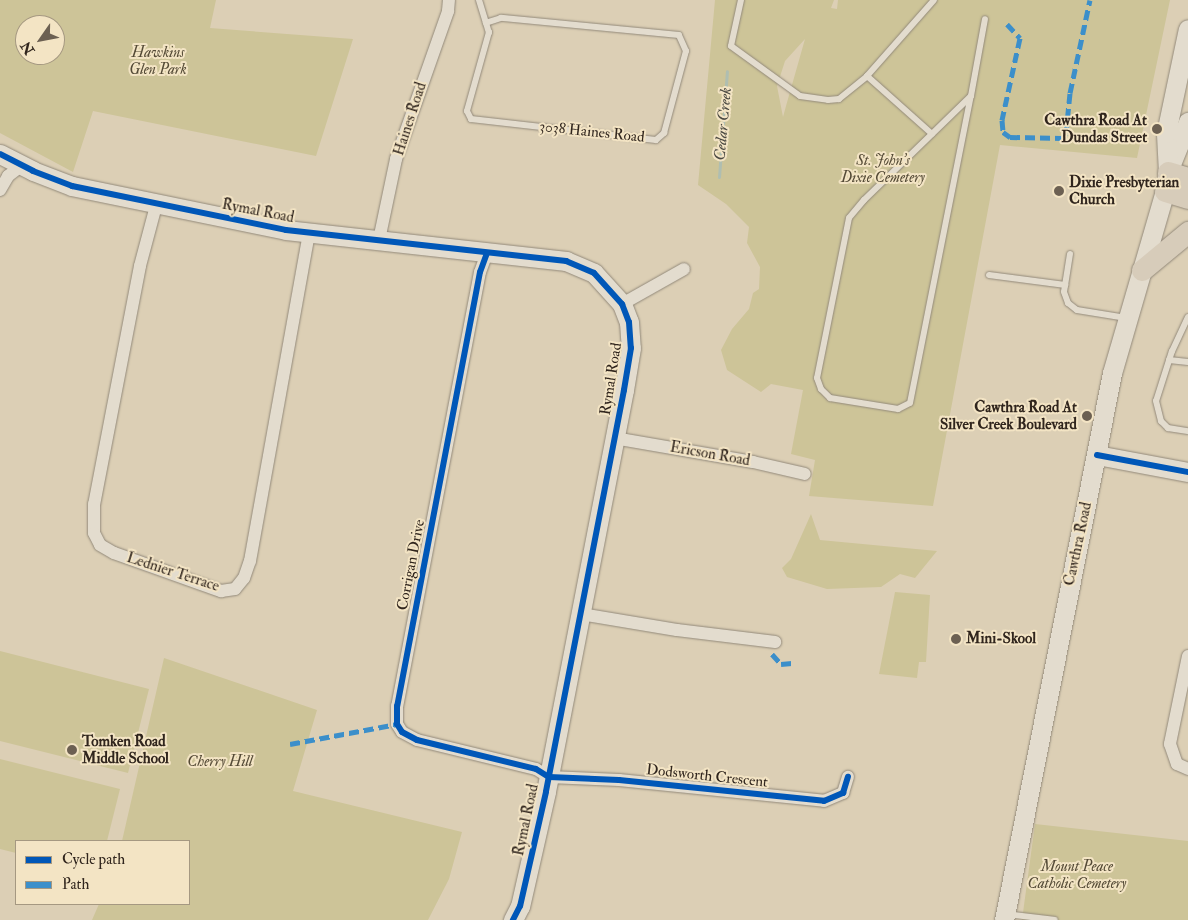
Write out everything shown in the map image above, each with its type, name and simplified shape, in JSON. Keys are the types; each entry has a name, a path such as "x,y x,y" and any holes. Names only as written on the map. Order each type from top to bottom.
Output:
{"main road":[{"path":"1174,180 1188,198"},
{"path":"1142,270 1188,232"}],"street":[{"name":"Haines Road","path":"379,240 396,158 448,11 448,0"},
{"name":"Cawthra Road","path":"1174,180 1166,134 1188,29"},
{"name":"Cawthra Road","path":"1004,917 1097,455 1127,318 1174,180 1188,122"},
{"name":"Rymal Road","path":"0,154 21,166 72,186 309,233 566,260 580,265 606,282 622,304 628,322 631,348 549,777 519,918"},
{"path":"0,190 8,176 21,166"},
{"name":"Lednier Terrace","path":"157,202 140,266 94,504 94,533 100,545 114,553 221,591 235,589 244,578 250,561 309,233"},
{"name":"Corrigan Drive","path":"487,253 480,272 402,677 397,724 402,732 417,740 536,769 549,777"},
{"path":"622,304 684,269"},
{"name":"Ericson Road","path":"614,438 753,462 805,474"},
{"path":"1097,455 1188,472"},
{"path":"581,614 677,630 775,642"},
{"path":"1188,656 1170,744 1177,764 1188,769"},
{"name":"Dodsworth Crescent","path":"549,777 619,780 824,801 843,793 848,777"}],"lane":[{"name":"3038 Haines Road","path":"479,0 486,23 489,32 467,111 471,119 656,140 664,134 686,51 680,35 502,18 486,23"},
{"path":"741,0 731,46 800,96 839,100 867,76 934,0"},
{"path":"971,96 849,218 817,378 821,389 830,398 898,409 910,403 971,96 985,19"},
{"path":"867,76 932,134"},
{"path":"1070,254 1065,285 1068,303 1077,310 1127,318"},
{"path":"989,275 1065,285"},
{"path":"1188,316 1169,360 1156,401 1161,421 1168,428 1188,431"},
{"path":"1169,360 1188,362"},
{"path":"1004,917 1055,920"}],"green space":[{"name":"Hawkins Glen Park","path":"0,0 216,0 210,28 353,39 316,156 93,111 73,172 0,133"},
{"name":"St. John’s Dixie Cemetery","path":"715,0 834,0 831,8 837,9 838,0 1170,0 1137,158 1000,145 933,506 809,496 815,460 791,454 803,390 771,384 761,392 727,370 721,350 732,329 749,309 753,293 759,289 760,267 747,243 749,227 726,204 698,185","holes":["805,39 783,117 777,86 785,61"]},
{"path":"811,514 820,540 937,551 915,578 900,574 881,587 827,589 787,577 782,568 791,559"},
{"path":"895,592 930,595 926,662 919,662 917,678 879,674"},
{"path":"0,651 149,689 128,773 0,741"},
{"name":"Cherry Hill","path":"164,658 317,710 293,791 462,832 449,879 428,920 92,920 99,905 190,905 190,840 122,840"},
{"path":"0,759 120,789 107,840 15,840 15,853 0,849"},
{"name":"Mount Peace Catholic Cemetery","path":"1035,824 1188,841 1188,920 1022,920"}],"waterway":[{"name":"Cedar Creek","path":"719,177 727,71"}],"marked path":[{"path":"1007,24 1020,38 1002,120 1003,132 1010,137 1062,138 1066,133 1070,93 1090,0"},
{"path":"772,654 781,664 792,663"},
{"path":"290,744 397,724"}],"cycle path":[{"path":"0,154 33,171 72,186 286,230 566,261 594,273 622,304 629,322 631,348 624,390 546,792 520,906 513,920"},
{"path":"487,253 480,272 397,706 397,724 402,732 417,740 536,769 549,777 619,780 824,801 843,793 848,777"},
{"path":"1097,455 1188,472"}],"place":[{"name":"Cawthra Road At Dundas Street","path":"1157,129"},
{"name":"Dixie Presbyterian Church","path":"1059,191"},
{"name":"Cawthra Road At Silver Creek Boulevard","path":"1087,416"},
{"name":"Mini-Skool","path":"956,639"},
{"name":"Tomken Road Middle School","path":"72,750"}]}
